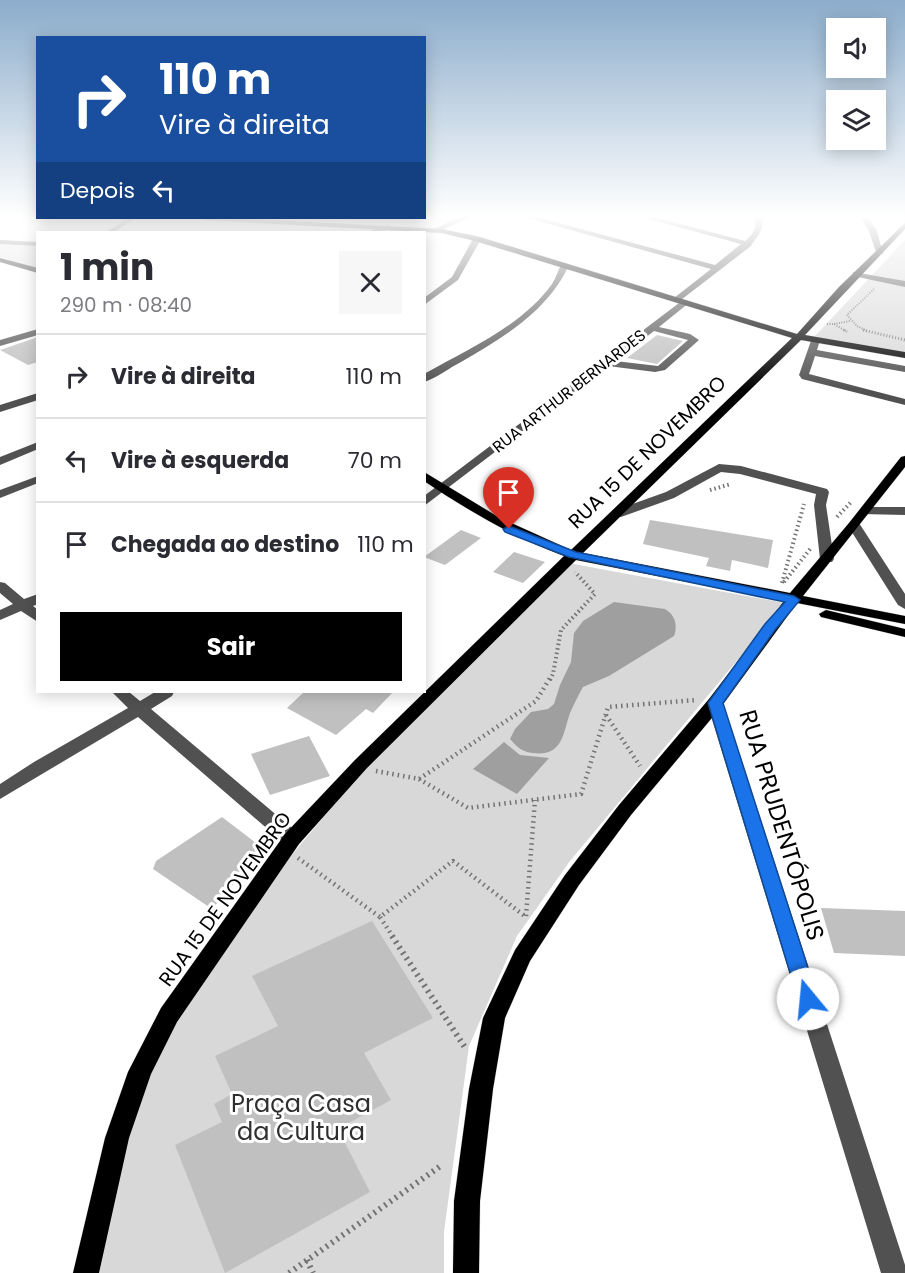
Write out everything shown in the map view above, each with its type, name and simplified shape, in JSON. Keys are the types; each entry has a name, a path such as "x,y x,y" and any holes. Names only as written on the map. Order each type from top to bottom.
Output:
{"main road":[{"path":"595,274 681,301 801,343 814,340 905,354"},
{"name":"RUA 15 DE NOVEMBRO","path":"86,1273 117,1138 140,1072 169,1015 293,847 361,764 617,514 801,343 856,274"},
{"path":"466,1273 467,1201 481,1089 494,1018 522,956 572,880 708,701 860,519 905,459"},
{"path":"426,476 473,510 571,560 798,593 905,620"},
{"path":"798,593 812,610 905,633"}],"street":[{"path":"426,301 457,274"},
{"path":"426,378 529,313 558,284 562,274"},
{"name":"RUA ARTHUR BERNARDES","path":"426,501 652,328 711,274"},
{"path":"858,274 905,284"},
{"path":"607,363 661,368 694,340 687,336 652,328"},
{"path":"0,343 36,333"},
{"path":"801,343 814,340"},
{"path":"801,343 905,369"},
{"path":"801,343 806,377 905,402"},
{"path":"0,409 36,397"},
{"path":"0,461 36,446"},
{"path":"617,514 670,495 718,468 741,470 824,492 820,505 827,559"},
{"path":"0,494 36,479"},
{"path":"905,511 860,519 905,605"},
{"path":"0,586 36,616"},
{"path":"0,616 36,599"},
{"path":"121,693 293,847"},
{"path":"0,793 26,773 164,693"},
{"name":"RUA PRUDENTÓPOLIS","path":"708,701 894,1273"}],"path":[{"path":"870,285 878,286 847,315 850,321 869,332 905,340"},
{"path":"834,324 850,321"},
{"path":"707,491 741,480"},
{"path":"798,593 781,585 805,502"},
{"path":"419,779 536,701 553,674 561,630 595,594 571,560"},
{"path":"367,770 419,779 468,808 581,794 608,707 708,701"},
{"path":"606,714 642,770"},
{"path":"380,917 453,861 526,917 534,800"},
{"path":"293,847 380,917 466,1049"},
{"path":"289,1273 442,1165"},
{"path":"308,1260 313,1273"}],"green space":[{"path":"873,274 905,274 905,352 860,348 815,336"},
{"name":"Praça Casa da Cultura","path":"568,563 785,603 570,861 517,936 469,1046 444,1232 444,1273 98,1273 126,1140 146,1079 174,1020 279,870 354,781"}],"shaded area":[{"path":"614,602 665,609 675,621 674,636 609,676 583,687 570,713 563,736 556,747 543,753 526,752 520,749 510,739 515,729 531,712 548,709 554,704 571,662 574,633 583,621"},
{"path":"504,742 520,755 549,758 517,794 473,769"}],"building":[{"path":"657,335 683,341 657,364 627,358"},
{"path":"36,338 36,363 28,365 0,350"},
{"path":"650,520 773,540 768,568 732,560 730,571 706,566 709,558 643,544"},
{"path":"461,530 481,538 445,565 426,558"},
{"path":"514,552 545,562 523,583 493,572"},
{"path":"303,693 392,693 373,713 366,709 336,735 287,708"},
{"path":"309,736 330,776 270,795 251,754"},
{"path":"222,817 264,849 212,909 153,869 156,861"},
{"path":"821,908 905,911 905,956 834,953"},
{"path":"372,921 433,1018 364,1053 391,1100 338,1129 370,1192 225,1273 175,1145 222,1122 214,1104 232,1094 215,1056 278,1026 252,976"}],"route":[{"path":"509,529 521,536 573,555 794,600 770,627 715,703 808,999"}]}
